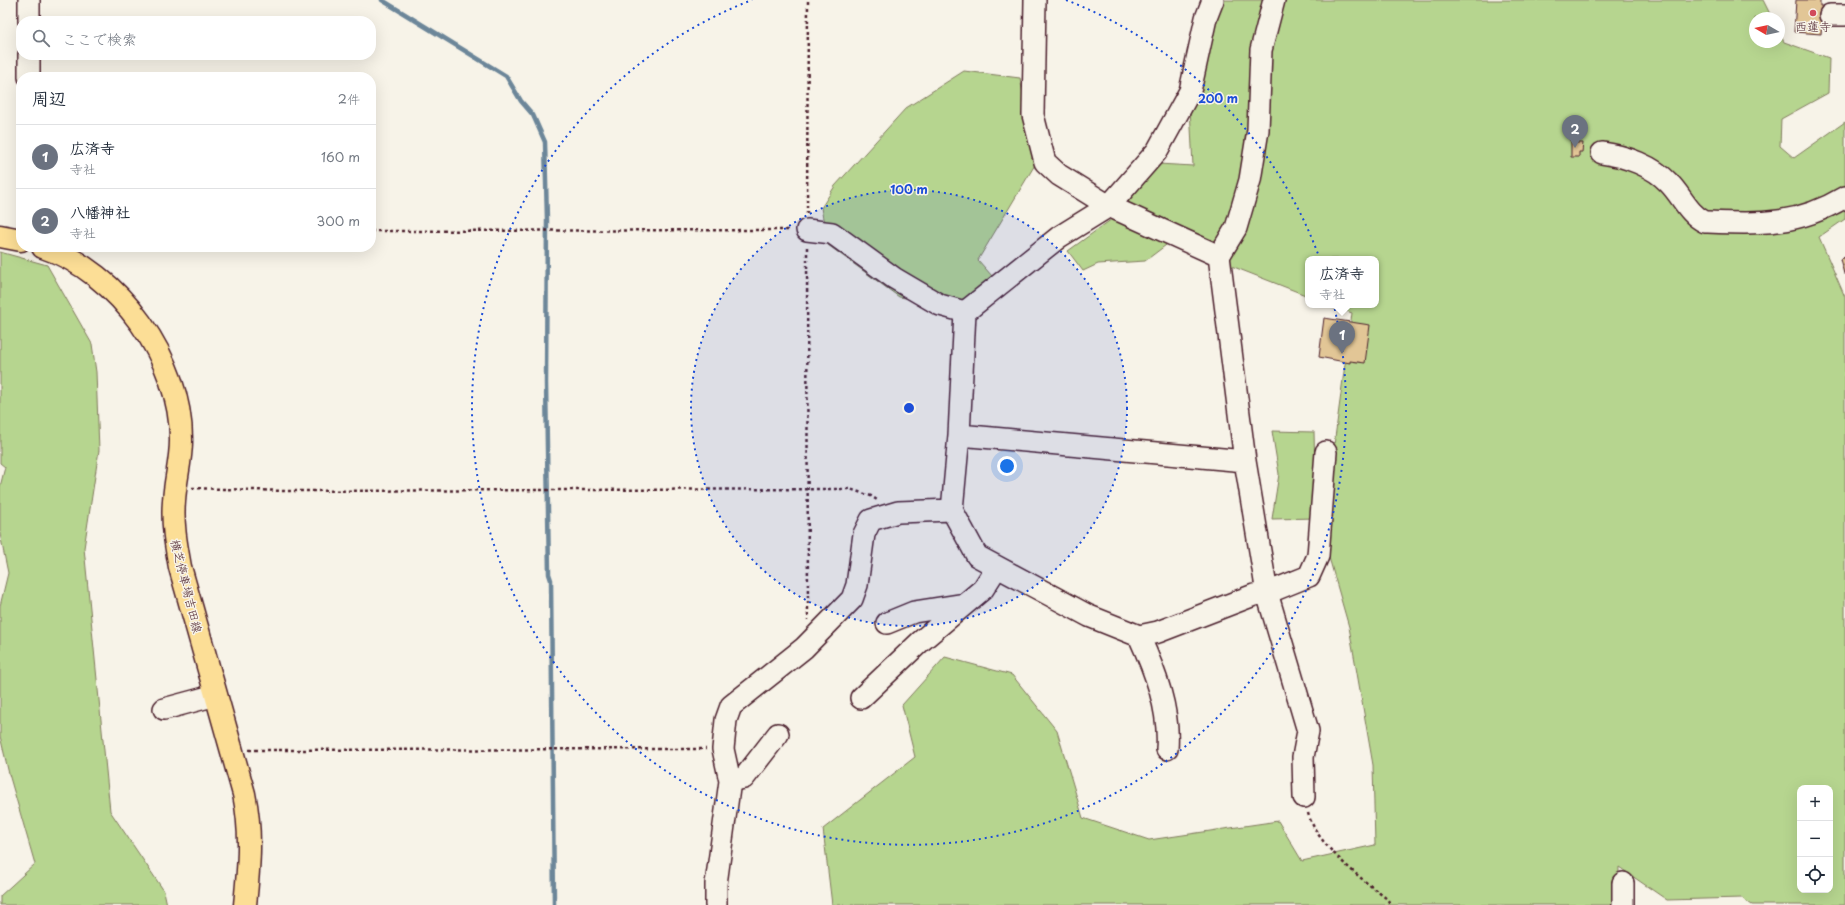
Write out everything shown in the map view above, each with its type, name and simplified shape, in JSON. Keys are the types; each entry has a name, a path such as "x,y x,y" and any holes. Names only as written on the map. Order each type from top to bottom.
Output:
{"main road":[{"path":"0,236 16,239"},
{"name":"横芝停車場吉田線","path":"54,252 77,263 105,282 129,308 151,338 172,384 179,411 181,441 175,487 173,524 180,567 244,794 249,820 250,860 245,905"}],"street":[{"path":"29,0 29,16"},
{"path":"1035,0 1034,115 1045,162 1059,175 1109,206 1219,256"},
{"path":"1213,0 1206,18 1190,91 1157,151 1109,206 1060,237 965,312 959,435 952,510 977,556 1089,616 1138,636 1158,632 1254,595 1267,592 1309,576 1318,556 1326,452"},
{"path":"1274,0 1261,50 1258,130 1250,180 1236,228 1219,256 1245,461 1267,592 1308,731 1303,757 1304,797"},
{"path":"29,60 29,72"},
{"path":"1602,153 1620,155 1659,174 1670,184 1697,218 1705,222 1773,223 1821,210 1845,197"},
{"path":"807,230 832,233 894,278 940,305 965,312"},
{"path":"959,435 1245,461"},
{"path":"716,905 716,884 730,781 723,749 726,720 730,706 808,644 852,599 858,585 864,534 871,520 898,512 952,510"},
{"path":"861,698 920,642 983,589 998,567"},
{"path":"887,623 914,612 966,604"},
{"path":"1138,636 1154,670 1163,702 1168,740 1167,749"},
{"path":"164,709 216,695"},
{"path":"730,781 744,778 778,734"},
{"path":"1623,883 1623,905"}],"path":[{"path":"808,0 808,644"},
{"path":"376,231 807,230"},
{"path":"175,487 285,491 850,489 871,496 898,512"},
{"path":"231,750 723,749"},
{"path":"1304,797 1309,817 1322,839 1349,868 1387,899 1391,905"}],"green space":[{"path":"1221,0 1763,0 1769,12 1749,12 1749,48 1785,48 1785,42 1829,58 1828,93 1781,119 1780,146 1794,158 1845,122 1845,219 1819,237 1845,297 1845,905 1752,905 1742,898 1667,900 1619,867 1618,905 832,905 823,829 915,757 902,705 945,657 1012,675 1057,731 1083,818 1149,840 1278,821 1302,861 1375,845 1373,765 1349,627 1322,533 1352,313 1339,308 1379,308 1379,256 1305,256 1305,295 1170,242 1145,261 1098,264 1083,271 1068,251 1112,219 1158,164 1193,166 1190,108"},
{"path":"964,71 1020,78 1036,163 978,260 992,276 982,309 899,297 828,245 821,208 835,186 906,108"},
{"path":"0,252 47,265 92,344 96,372 99,450 84,548 110,811 164,891 167,905 0,905 0,896 35,864 9,774 0,736 0,606 8,573 0,534 0,487 5,467 0,463"},
{"path":"1272,431 1314,432 1316,518 1272,519 1279,474"}],"building":[{"path":"1796,0 1820,0 1820,6 1826,6 1825,23 1822,23 1821,34 1794,32"},
{"path":"1571,137 1577,138 1577,143 1583,143 1582,152 1579,152 1579,157 1571,157"},
{"path":"1845,257 1845,274 1844,274 1840,259"},
{"path":"1324,318 1370,325 1365,363 1350,361 1350,363 1319,357"}],"waterway":[{"path":"382,0 506,76 521,101 533,115 545,142 547,220 546,383 549,574 551,580 554,905"}],"place":[{"name":"西蓮寺","path":"1813,13"},
{"name":"八幡神社","path":"1575,148"},
{"name":"広済寺","path":"1342,354"}]}
